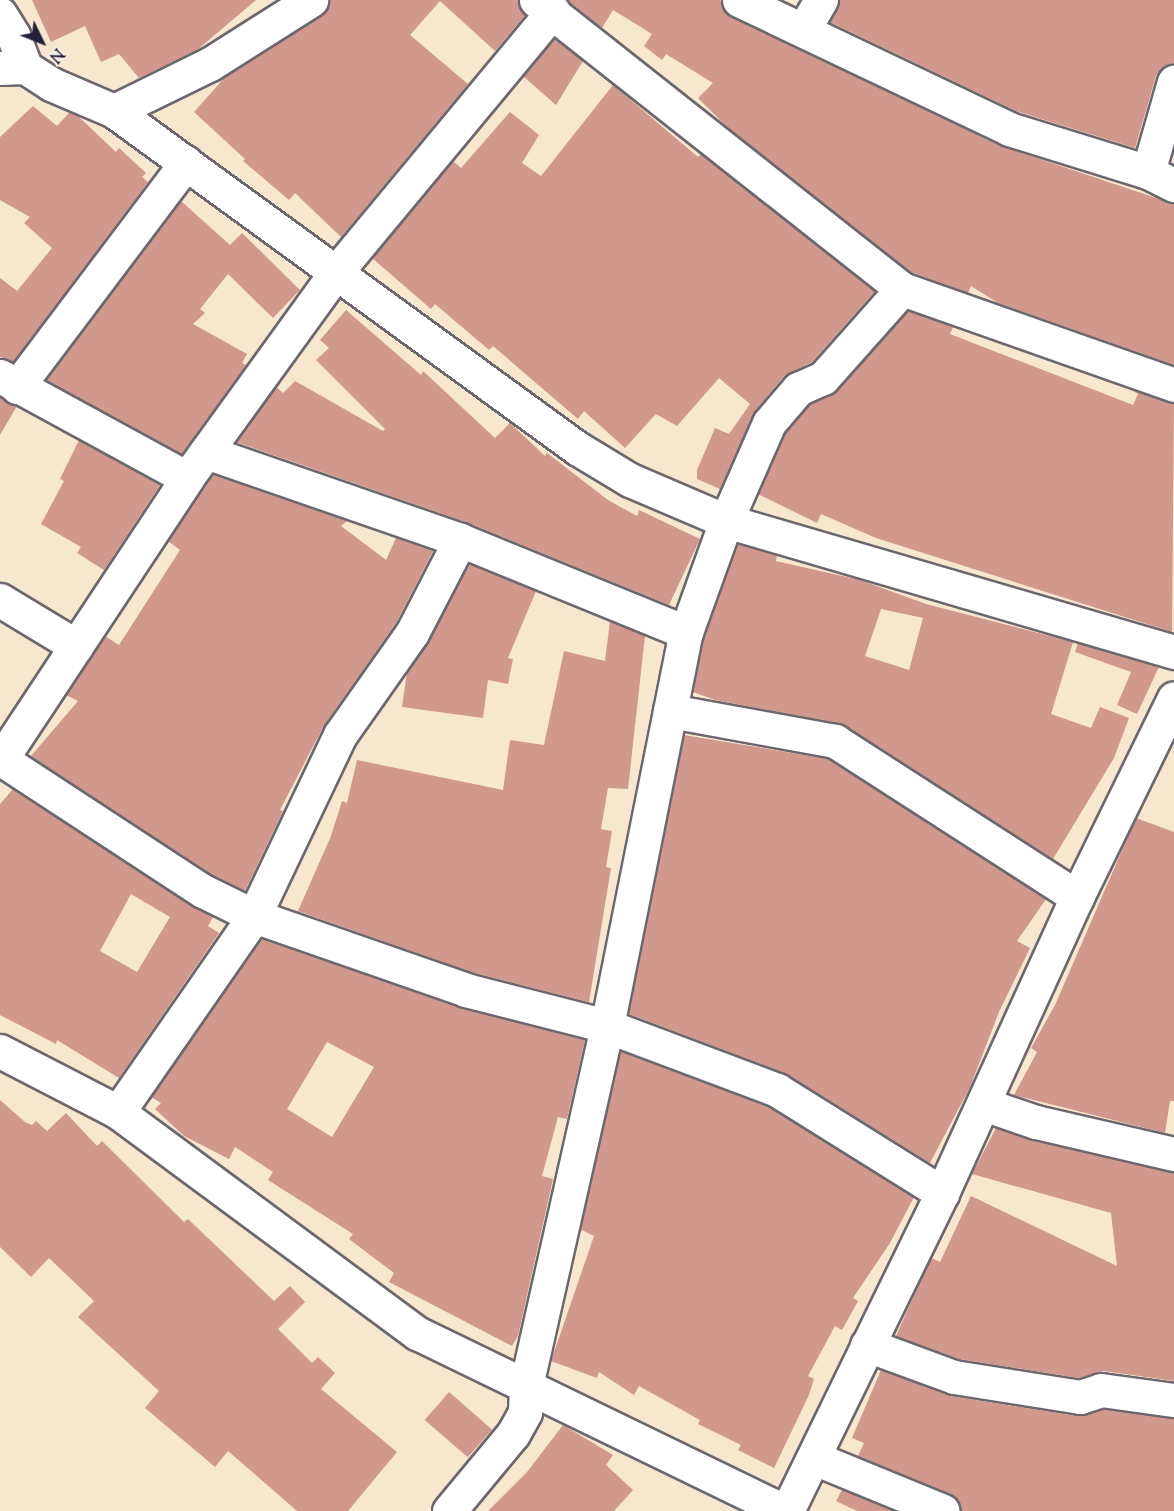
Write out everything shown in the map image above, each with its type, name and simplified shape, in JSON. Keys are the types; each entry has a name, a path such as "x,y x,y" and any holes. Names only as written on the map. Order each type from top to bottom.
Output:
{"street":[{"path":"114,111 210,64 311,0"},
{"path":"739,0 804,29 1009,129 1161,178 1174,82"},
{"path":"804,29 821,0"},
{"path":"942,1193 777,1090 607,1026 465,990 254,916 203,891 1,760 187,478 337,271 544,6 902,289 1174,385"},
{"path":"0,14 14,35 13,67 114,111 578,448 630,480 726,521 1174,652"},
{"path":"186,163 9,382 187,478"},
{"path":"449,1511 513,1434 525,1412 526,1386 607,1026 686,632 726,521 769,423 798,389 823,378 902,289"},
{"path":"206,452 460,540 686,632"},
{"path":"118,1112 254,916 340,735 412,633 460,540"},
{"path":"0,600 76,646"},
{"path":"0,1052 118,1112 417,1333 785,1511 814,1458 942,1193 1077,897 1174,698"},
{"path":"670,711 836,741 1077,897"},
{"path":"983,1104 1036,1122 1174,1154"},
{"path":"867,1345 954,1377 1080,1397 1101,1390 1174,1400"},
{"path":"814,1458 943,1511"}],"building":[{"path":"32,0 256,0 197,50 139,78 119,54 101,62 85,26 51,42"},
{"path":"330,0 518,0 525,15 495,51 440,1 410,35 468,84 341,237 295,193 289,200 243,161 245,159 194,112 226,76 321,16"},
{"path":"567,0 720,0 731,17 1001,146 1174,204 1174,365 998,303 971,286 968,293 911,272 726,126 698,98 713,83 666,54 662,60 644,46 652,34 613,10 602,28"},
{"path":"840,0 1174,0 1174,64 1161,68 1156,76 1135,148 1016,111 830,22"},
{"path":"555,39 583,61 556,105 523,76"},
{"path":"613,85 698,157 701,154 875,291 812,362 784,376 755,411 720,489 697,479 697,470 715,428 729,434 750,404 719,378 677,426 656,414 625,448 584,411 578,419 493,346 489,350 435,304 431,309 372,258 453,161 461,168 510,112 539,135 522,163 541,176"},
{"path":"33,106 57,126 70,112 78,116 116,152 119,148 146,173 142,177 148,182 13,362 0,357 0,278 17,291 52,248 24,223 30,217 0,200 0,137"},
{"path":"181,201 230,245 242,233 300,290 273,318 228,274 200,309 205,313 193,324 247,354 242,363 246,365 182,454 46,380"},
{"path":"346,310 421,375 423,371 495,438 510,423 545,456 547,453 608,500 637,516 639,510 700,539 669,605 466,522 236,442 276,387 283,393 295,381 383,431 385,429 316,360 329,348 320,340"},
{"path":"908,311 953,327 950,334 1133,405 1138,394 1133,391 1174,403 1172,632 876,538 821,514 817,523 758,494 785,433 809,404 837,390"},
{"path":"0,397 17,406 0,435"},
{"path":"79,440 160,485 104,570 77,553 81,547 41,524 64,481 60,479"},
{"path":"213,474 347,521 341,526 386,560 396,538 433,551 396,623 323,727 280,810 283,811 245,891 212,875 31,756 78,701 66,695 105,636 119,645 180,550 168,541"},
{"path":"738,544 777,555 776,561 860,580 926,604 1073,642 1051,714 1091,728 1100,707 1129,718 1114,758 1053,859 845,725 715,700 693,692 704,637","holes":["881,609 923,618 909,670 865,656"]},
{"path":"469,564 536,591 508,658 513,659 508,684 488,680 483,718 402,707 407,672 429,642"},
{"path":"610,621 645,636 628,789 608,788 601,829 612,831 606,867 611,868 589,1002 471,972 298,911 331,836 342,801 347,803 357,760 503,790 510,740 544,745 564,651 605,661"},
{"path":"1078,643 1159,667 1137,714 1117,705 1131,672 1075,652"},
{"path":"684,735 828,759 1046,899 1017,941 1030,948 999,1012 970,1087 930,1163 787,1074 629,1014"},
{"path":"13,789 213,917 208,926 219,933 119,1078 57,1040 56,1044 0,1015 0,804","holes":["131,894 170,917 137,972 100,951"]},
{"path":"1136,818 1174,832 1174,1101 1170,1101 1165,1133 1014,1095 1037,1052 1031,1048 1055,1005"},
{"path":"261,938 460,1008 585,1040 567,1119 558,1117 542,1176 553,1179 518,1336 512,1346 389,1282 394,1273 349,1239 353,1234 268,1180 273,1172 235,1147 229,1159 184,1136 155,1109 161,1103 151,1097","holes":["327,1042 374,1067 332,1137 287,1109"]},
{"path":"621,1051 769,1107 914,1197 890,1243 853,1298 858,1301 842,1330 835,1326 808,1376 814,1379 809,1395 774,1468 738,1450 741,1445 698,1424 700,1420 639,1386 634,1395 599,1372 597,1378 551,1361 594,1236 582,1230 579,1234"},
{"path":"0,1100 25,1122 32,1125 36,1121 47,1131 66,1113 97,1146 102,1141 184,1222 188,1219 274,1301 290,1286 305,1302 278,1329 312,1363 318,1357 335,1373 321,1389 397,1452 348,1511 297,1511 228,1451 215,1467 145,1408 159,1391 78,1317 94,1301 49,1258 31,1277 0,1247"},
{"path":"996,1128 1032,1140 1174,1172 1174,1381 1104,1371 1078,1378 959,1359 896,1336 931,1258 940,1262 971,1196 1117,1266 1111,1213 972,1174"},
{"path":"881,1370 951,1396 1077,1416 1103,1409 1174,1418 1174,1511 961,1511 958,1500 950,1494 858,1456 864,1443 852,1438"},
{"path":"449,1392 492,1429 468,1457 425,1420"},
{"path":"563,1425 613,1455 606,1465 633,1490 614,1511 488,1511 527,1472"},
{"path":"842,1490 894,1511 857,1511 836,1501"}]}
